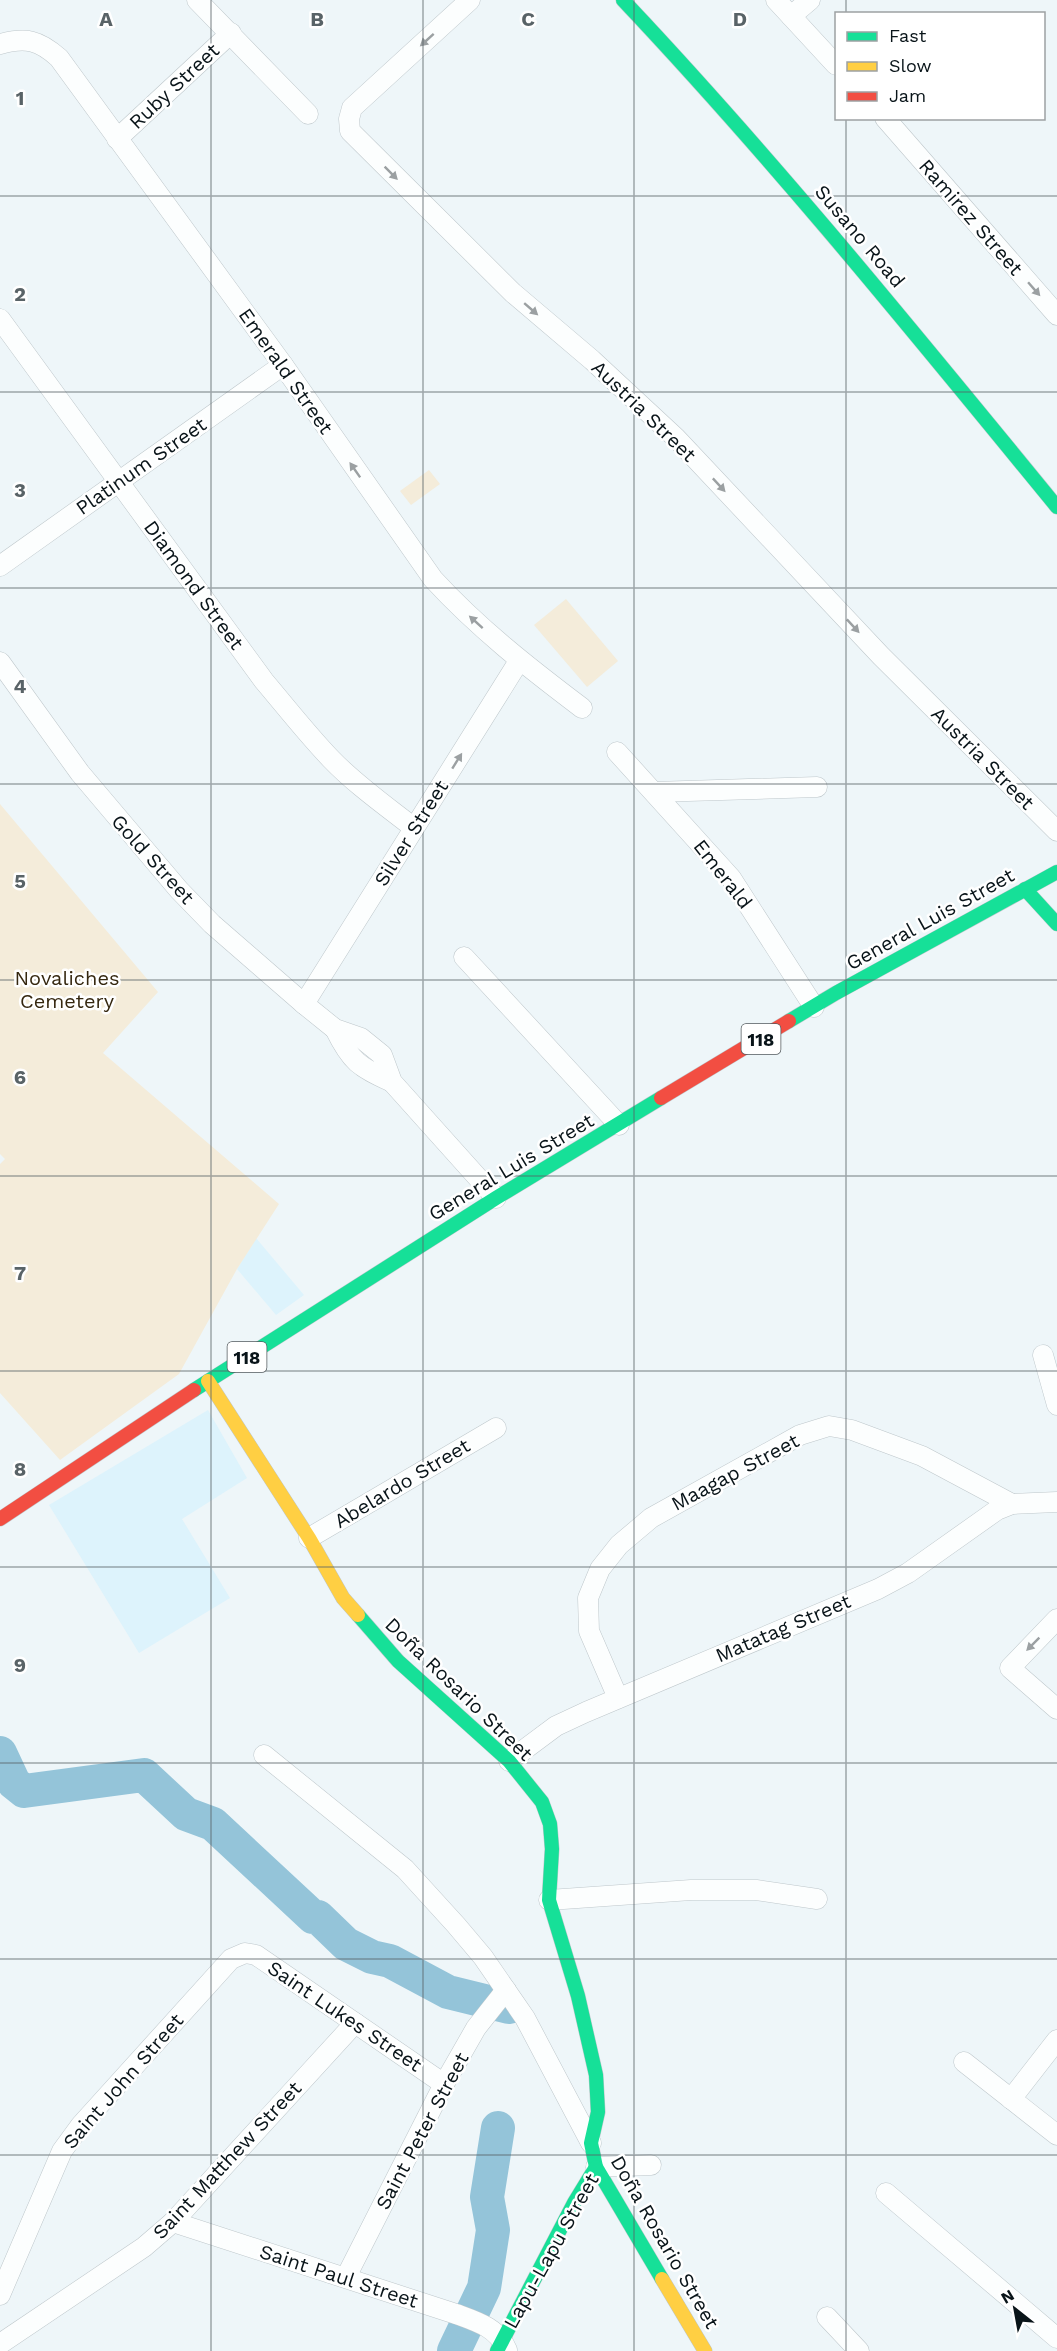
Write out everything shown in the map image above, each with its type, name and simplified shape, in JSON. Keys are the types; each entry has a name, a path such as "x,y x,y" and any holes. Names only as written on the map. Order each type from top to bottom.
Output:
{"main road":[{"name":"Susano Road","path":"623,0 819,215 1057,507"},
{"name":"General Luis Street","path":"0,1519 208,1381 496,1198 932,938 1057,872"},
{"path":"1025,889 1057,924"},
{"name":"Doña Rosario Street","path":"208,1381 309,1538 343,1598 398,1661 508,1761 542,1802 550,1824 552,1849 549,1900 578,1996 596,2075 598,2112 591,2144 596,2167 705,2351"},
{"name":"Lapu-Lapu Street","path":"502,2347 574,2203 596,2167"}],"street":[{"path":"197,0 308,114"},
{"name":"Austria Street","path":"470,0 352,108 349,119 350,132 513,293 592,360 676,438 880,656 1057,831"},
{"path":"776,0 835,63"},
{"path":"791,16 810,0"},
{"name":"Ruby Street","path":"117,139 231,33"},
{"name":"Emerald Street","path":"0,44 15,40 31,40 47,47 59,58 283,365 433,579 456,604 519,661 582,708"},
{"name":"Ramirez Street","path":"887,120 1057,315"},
{"name":"Diamond Street","path":"0,319 264,681 297,722 361,787 414,828"},
{"name":"Platinum Street","path":"0,566 283,365"},
{"name":"Silver Street","path":"304,1004 519,661"},
{"name":"Gold Street","path":"0,662 80,773 152,860 212,924 304,1004 335,1029 361,1038 382,1055 392,1082 496,1198"},
{"name":"Emerald","path":"617,752 730,878 814,1007"},
{"path":"654,792 817,787"},
{"path":"464,957 619,1125"},
{"path":"1043,1355 1057,1406"},
{"name":"Maagap Street","path":"618,1698 589,1631 588,1598 600,1569 618,1545 651,1518 800,1435 830,1426 852,1430 921,1456 1012,1504"},
{"name":"Abelardo Street","path":"309,1538 496,1428"},
{"name":"Matatag Street","path":"508,1761 556,1726 878,1589 943,1549 997,1510 1012,1504 1057,1502"},
{"path":"1057,1619 1010,1668 1057,1709"},
{"path":"264,1755 405,1869 456,1925 506,1990 540,2045 591,2144"},
{"path":"549,1900 702,1890 756,1890 817,1899"},
{"name":"Saint Lukes Street","path":"245,1953 256,1955 444,2084"},
{"name":"Saint John Street","path":"0,2295 62,2151 81,2125 231,1959 245,1953"},
{"name":"Saint Peter Street","path":"346,2277 444,2084 480,2022 506,1990"},
{"name":"Saint Matthew Street","path":"0,2344 106,2274 144,2247 172,2222 355,2023"},
{"path":"1011,2099 1057,2040"},
{"path":"964,2062 1057,2135"},
{"name":"Lapu-Lapu Street","path":"596,2167 651,2165"},
{"path":"886,2193 1057,2338"},
{"name":"Saint Paul Street","path":"172,2222 464,2317 490,2328 502,2347"},
{"path":"827,2317 860,2351"}],"shaded area":[{"path":"256,1238 304,1295 276,1315 237,1269"},
{"path":"208,1410 247,1478 182,1519 230,1598 139,1653 49,1505"}],"green space":[{"path":"429,470 440,484 411,505 400,491"},
{"path":"566,599 618,661 587,687 534,625"},
{"name":"Novaliches Cemetery","path":"0,804 158,992 103,1053 279,1204 237,1269 179,1374 60,1460 0,1393 0,1164 5,1159 0,1154"}],"waterway":[{"path":"0,1753 14,1783 24,1791 144,1775 186,1814 213,1824 313,1917 318,1917 346,1944 372,1957 390,1961 448,1992 509,2007"},
{"path":"454,2351 484,2288 493,2230 487,2197 498,2128"}],"traffic: fast":[{"path":"623,0 736,123 790,186 1057,507"},
{"path":"789,1021 1057,872"},
{"path":"1025,889 1057,924"},
{"path":"194,1390 496,1198 661,1098"},
{"path":"358,1615 398,1661 509,1761 542,1802 550,1824 552,1849 549,1900 578,1996 596,2075 598,2112 591,2143 596,2167 662,2279"},
{"path":"497,2351 574,2203 596,2167"}],"traffic: slow":[{"path":"208,1381 309,1538 343,1598 358,1615"},
{"path":"662,2279 705,2351"}],"traffic: jam":[{"path":"661,1098 789,1021"},
{"path":"0,1519 194,1390"}]}
